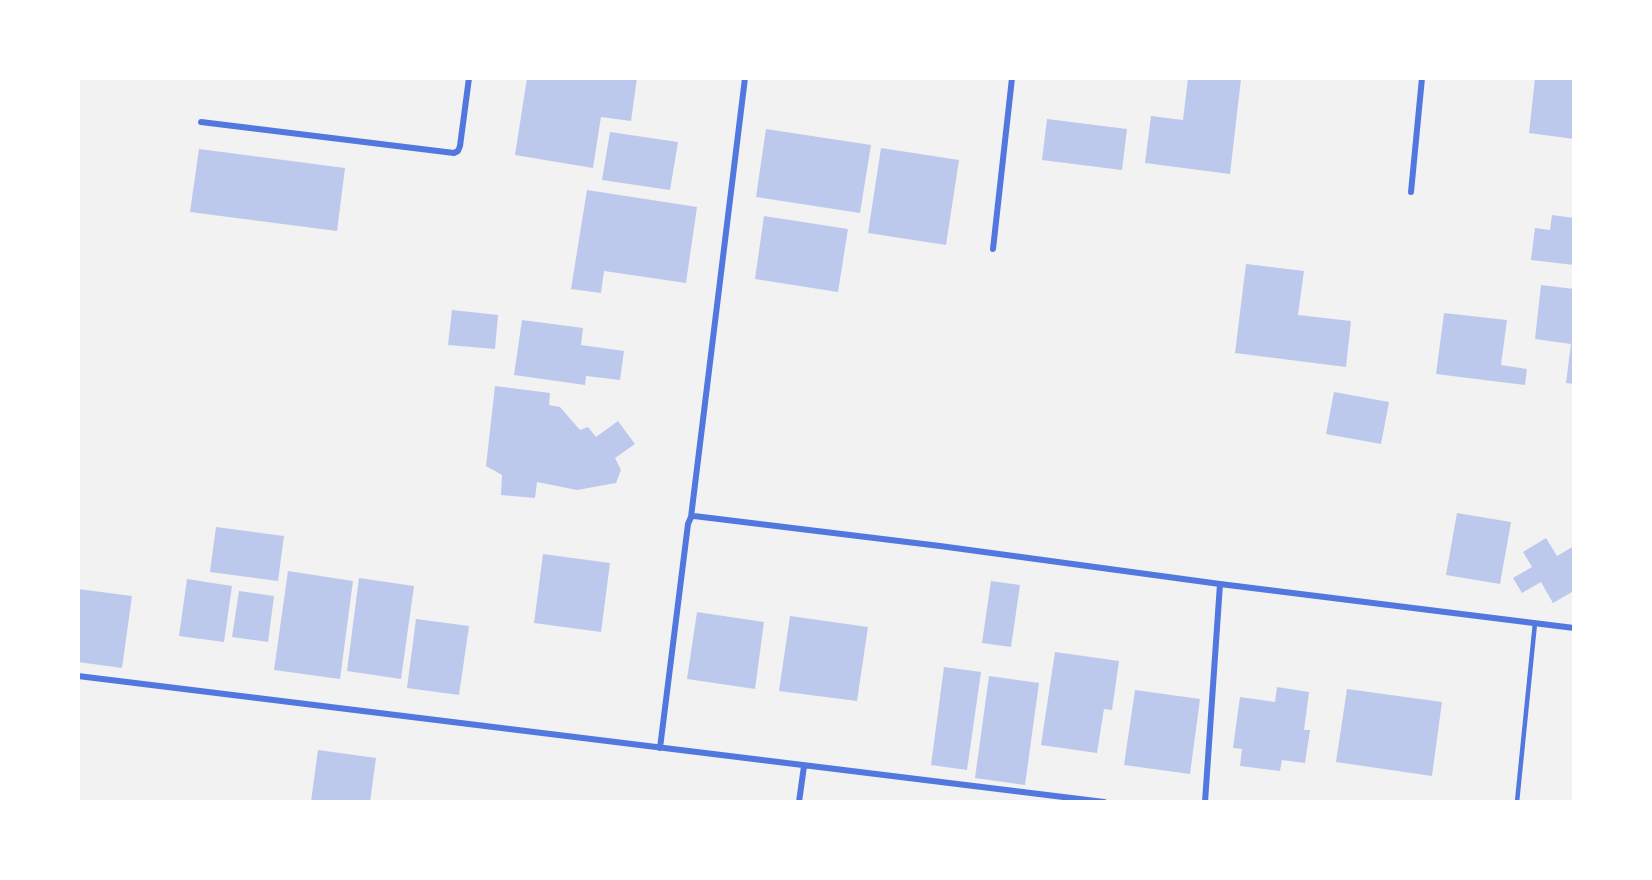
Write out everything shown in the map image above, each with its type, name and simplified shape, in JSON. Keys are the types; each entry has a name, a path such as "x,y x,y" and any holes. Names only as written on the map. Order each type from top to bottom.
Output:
{"street":[{"path":"201,122 454,153 460,146 469,78"},
{"path":"660,748 745,78"},
{"path":"993,249 1012,78"},
{"path":"1411,192 1422,78"},
{"path":"691,517 699,516 940,546 1220,585 1574,628"},
{"path":"1204,802 1220,585"},
{"path":"78,676 1104,802"},
{"path":"799,802 804,766"}],"lane":[{"path":"1517,802 1535,623"}],"building":[{"path":"527,78 637,78 631,121 601,117 593,168 515,155"},
{"path":"1188,78 1241,79 1230,174 1145,163 1151,116 1183,120"},
{"path":"1535,78 1574,78 1574,139 1529,133"},
{"path":"1047,119 1127,129 1122,170 1042,160"},
{"path":"766,129 871,145 860,213 756,197"},
{"path":"610,132 678,142 670,190 602,180"},
{"path":"881,148 959,160 946,245 868,233"},
{"path":"199,149 345,168 337,231 190,212"},
{"path":"587,190 697,207 686,283 604,271 601,293 571,289"},
{"path":"1552,215 1574,218 1574,265 1531,260 1535,228 1550,230"},
{"path":"764,216 848,229 838,292 755,279"},
{"path":"1246,264 1304,271 1298,315 1351,321 1346,367 1235,353"},
{"path":"1541,285 1574,289 1574,384 1566,383 1571,344 1535,339"},
{"path":"452,310 498,315 495,349 448,345"},
{"path":"1444,313 1507,320 1501,365 1527,369 1525,385 1436,374"},
{"path":"522,320 583,328 581,345 624,351 620,380 586,376 585,385 514,375"},
{"path":"495,386 550,393 549,405 560,407 580,430 588,427 596,437 618,421 635,444 615,458 621,470 616,483 577,490 537,482 535,498 501,495 502,475 486,466"},
{"path":"1334,392 1389,402 1381,444 1326,434"},
{"path":"1457,513 1511,522 1500,584 1446,575"},
{"path":"216,527 284,536 278,581 210,572"},
{"path":"1546,538 1557,556 1574,546 1574,595 1572,592 1553,603 1541,582 1522,593 1513,578 1532,567 1523,552"},
{"path":"543,554 610,563 601,632 534,623"},
{"path":"288,571 353,581 340,679 274,670"},
{"path":"359,578 414,586 401,679 347,671"},
{"path":"187,579 232,586 224,642 179,636"},
{"path":"991,581 1020,585 1011,647 982,643"},
{"path":"78,589 132,596 122,668 78,662"},
{"path":"239,591 274,596 268,642 232,637"},
{"path":"697,612 764,622 755,689 687,679"},
{"path":"790,616 868,627 857,701 779,691"},
{"path":"416,619 469,626 459,695 407,688"},
{"path":"1055,652 1119,661 1112,710 1104,709 1097,753 1041,745"},
{"path":"944,667 981,672 967,770 931,765"},
{"path":"989,676 1039,683 1025,785 975,778"},
{"path":"1277,687 1309,692 1304,730 1310,730 1305,763 1282,760 1280,771 1240,766 1242,749 1233,748 1240,697 1275,702"},
{"path":"1347,689 1442,702 1432,776 1336,762"},
{"path":"1135,690 1200,699 1190,774 1124,765"},
{"path":"318,750 376,758 370,802 311,802"}]}
